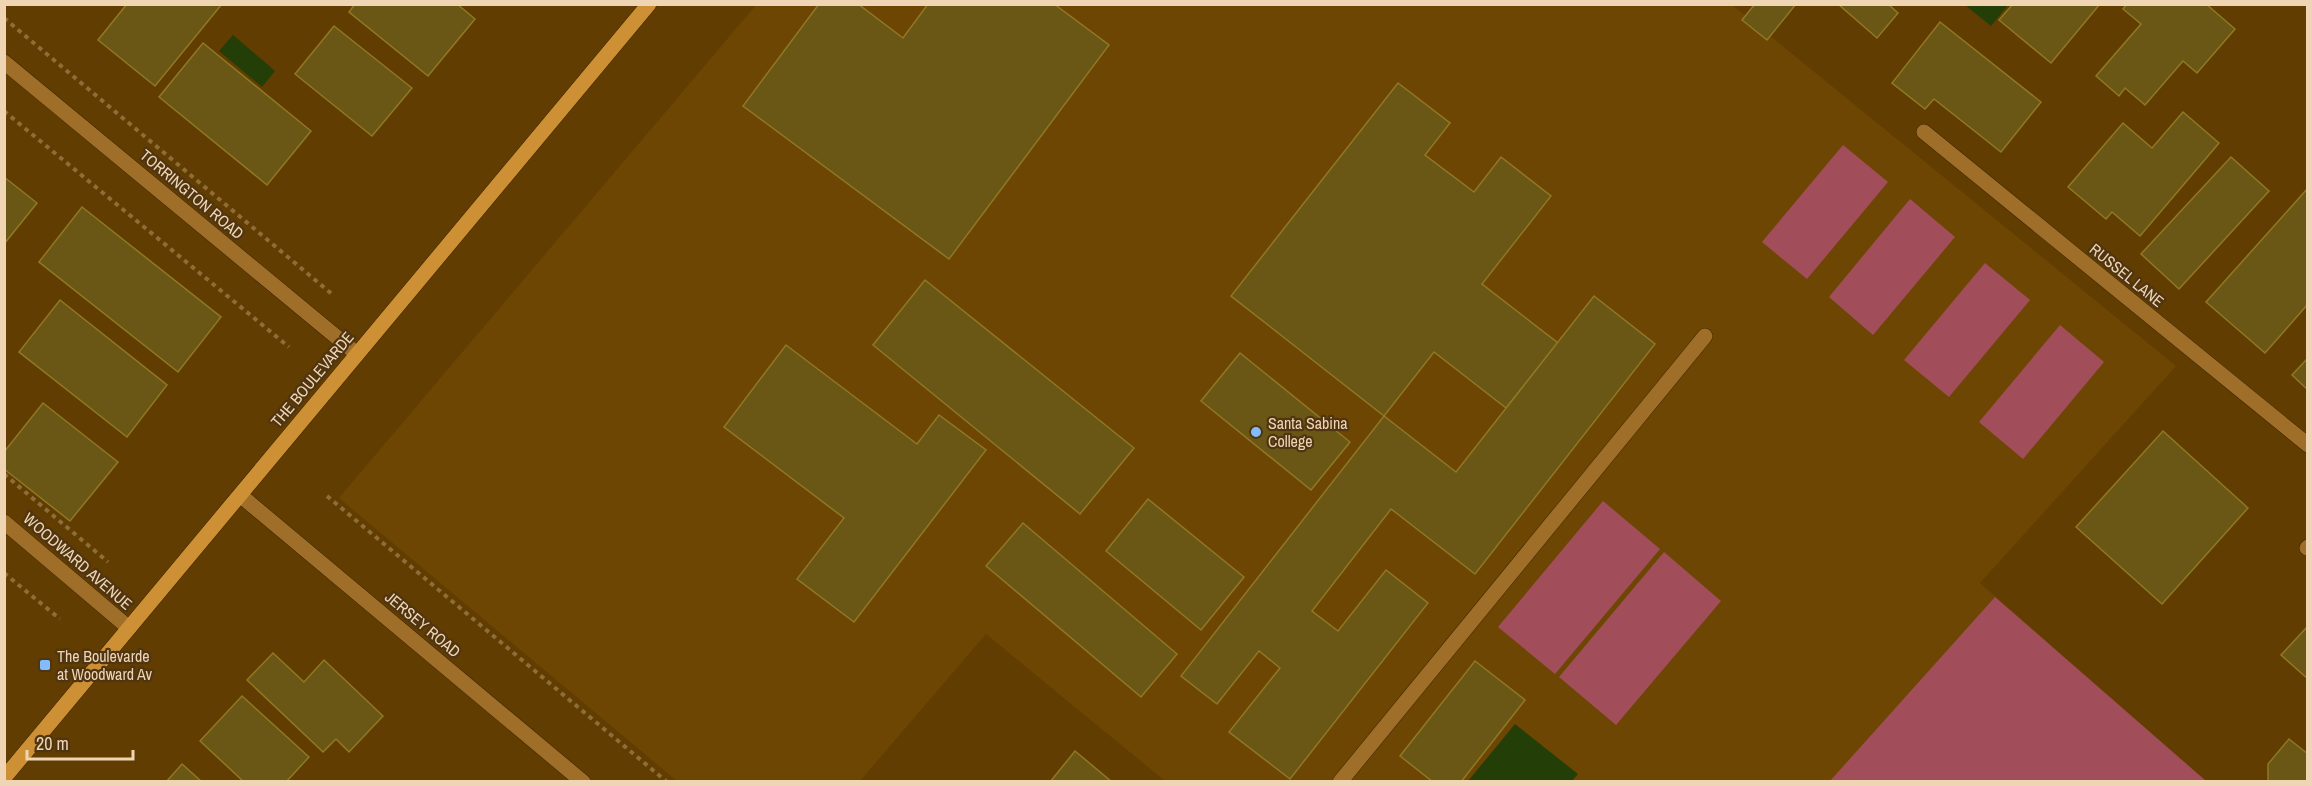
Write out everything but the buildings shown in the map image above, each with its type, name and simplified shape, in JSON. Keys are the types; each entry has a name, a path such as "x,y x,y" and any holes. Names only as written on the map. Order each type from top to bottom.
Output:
{"main road":[{"name":"THE BOULEVARDE","path":"4,778 649,4"}],"street":[{"name":"TORRINGTON ROAD","path":"4,62 357,354"},
{"name":"RUSSEL LANE","path":"1924,132 2307,445"},
{"path":"1340,782 1706,336"},
{"name":"JERSEY ROAD","path":"240,495 583,782"},
{"name":"WOODWARD AVENUE","path":"4,522 129,628"}],"path":[{"path":"4,18 333,295"},
{"path":"4,111 289,347"},
{"path":"4,474 108,562"},
{"path":"327,496 667,782"},
{"path":"4,573 60,620"}],"shaded area":[{"name":"Santa Sabina College","path":"756,5 1732,5 2176,366 1980,583 2206,781 1165,781 986,634 860,781 677,781 339,498"},
{"path":"1965,5 2008,5 1991,26"},
{"path":"233,35 275,71 262,87 219,51"},
{"path":"1843,145 1888,182 1807,279 1762,242"},
{"path":"1910,199 1955,237 1873,335 1829,297"},
{"path":"1985,263 2030,300 1949,397 1904,360"},
{"path":"2060,325 2104,362 2023,459 1979,422"},
{"path":"1603,501 1660,549 1555,674 1498,627"},
{"path":"1664,552 1721,601 1616,725 1559,677"},
{"path":"1995,597 2206,781 1830,781"},
{"path":"1515,724 1578,774 1572,781 1468,781"}],"place":[{"name":"Santa Sabina College","path":"1256,432"},
{"name":"The Boulevarde at Woodward Av","path":"45,665"}]}
